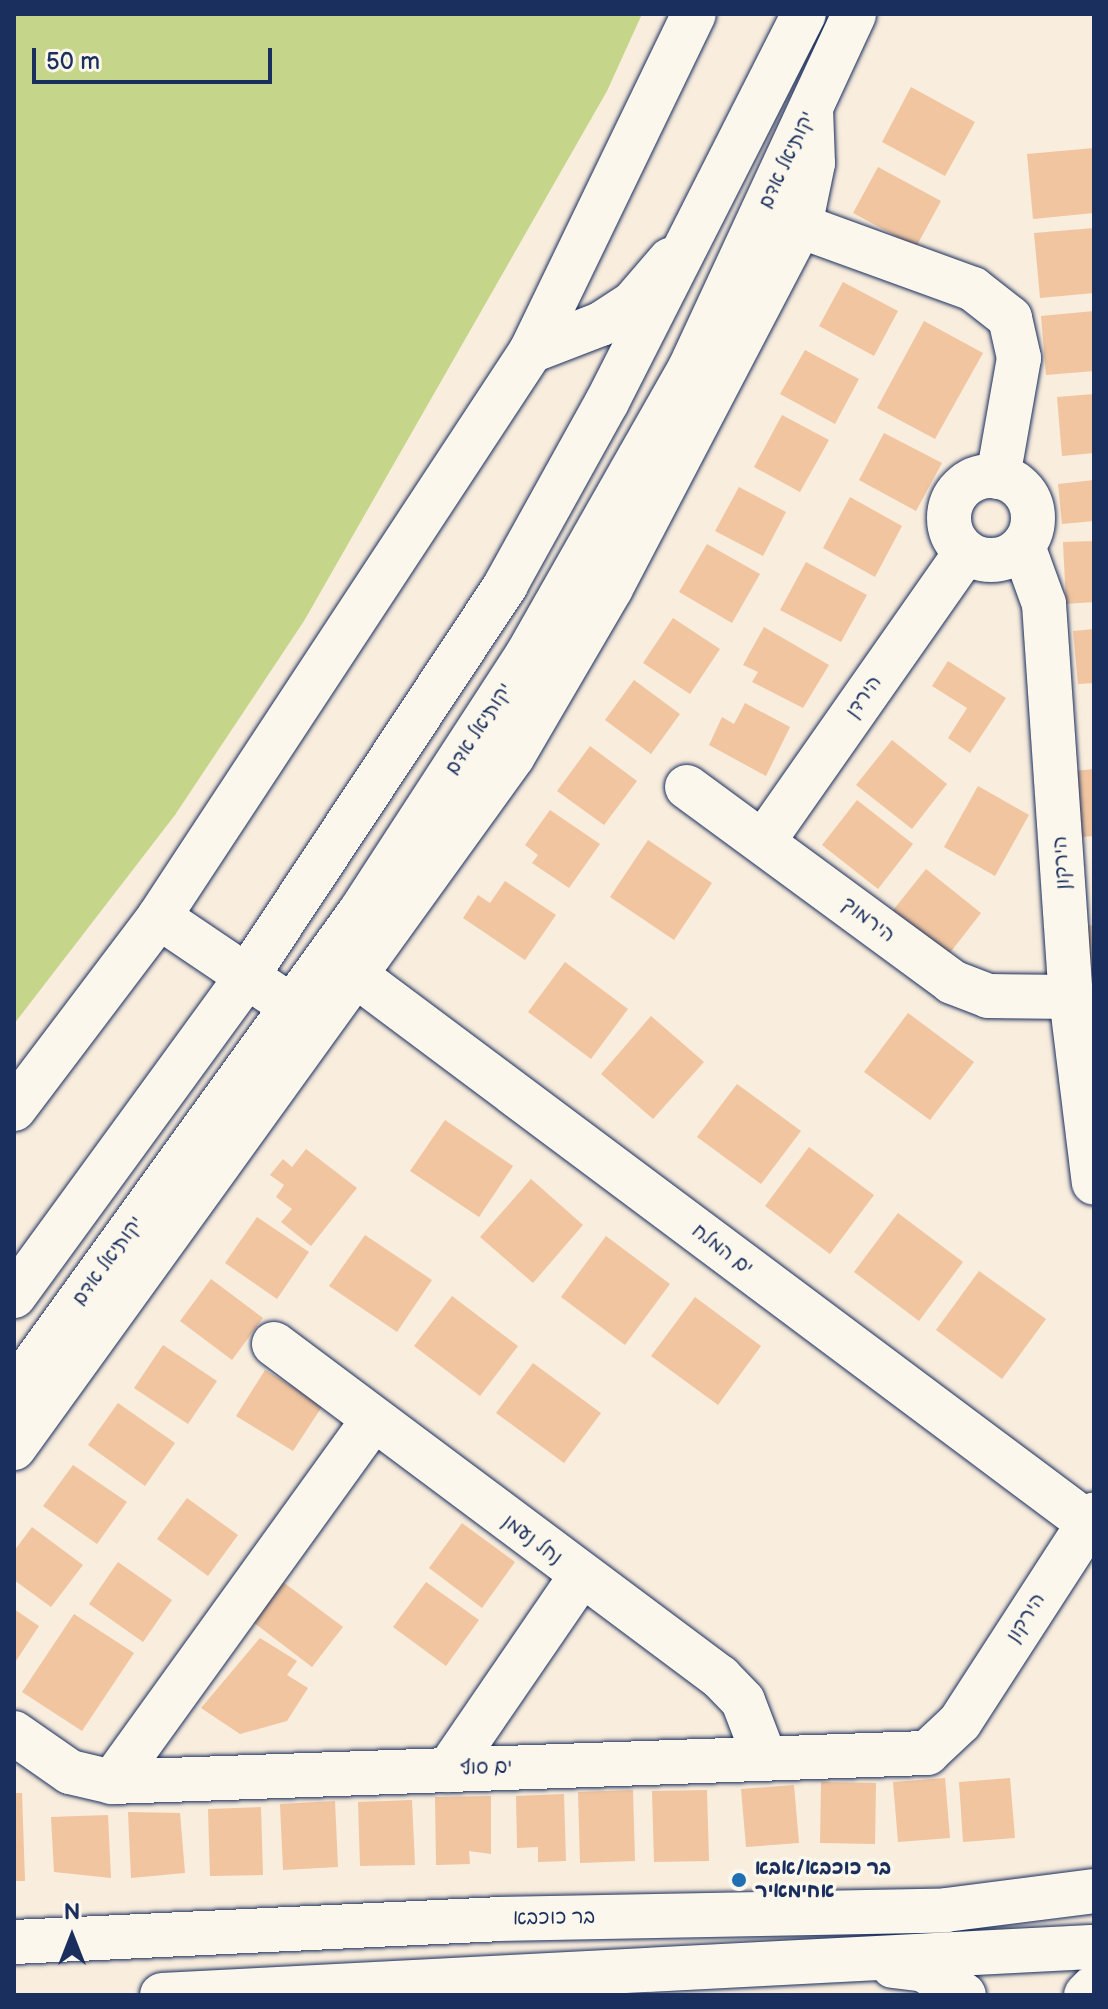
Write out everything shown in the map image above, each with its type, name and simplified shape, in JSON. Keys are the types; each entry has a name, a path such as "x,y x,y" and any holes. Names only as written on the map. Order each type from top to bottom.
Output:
{"street":[{"path":"14,1109 159,917 531,351 694,14"},
{"path":"14,1296 247,976 506,584 804,14"},
{"name":"יקותיאל אדם","path":"14,1391 291,1006 527,655 689,370 854,14"},
{"path":"14,1448 358,977 513,756 611,588 800,226 813,163 811,109"},
{"path":"800,226 973,289 1010,318 1019,358 998,477"},
{"path":"531,351 633,303 688,240"},
{"path":"998,477 1021,488 1033,511 1023,546 989,561 965,553 950,532 949,507 963,486 998,477"},
{"name":"הירקון","path":"1023,546 1044,604 1071,997 1094,1183"},
{"name":"הירדן","path":"763,842 965,553"},
{"name":"הירמוך","path":"687,787 952,982 988,996 1071,997"},
{"path":"159,917 291,1006"},
{"name":"ים המלח","path":"358,977 1090,1519"},
{"name":"נחל נעמן","path":"274,1344 720,1677 743,1701 764,1756"},
{"path":"112,1782 373,1420"},
{"name":"הירקון","path":"960,1722 1090,1519"},
{"path":"448,1770 581,1576"},
{"name":"ים סוף","path":"14,1733 70,1772 112,1782 764,1756 927,1753 960,1722"},
{"path":"1086,1995 1093,1963 1094,1894"},
{"name":"בר כוכבא","path":"14,1942 497,1919 946,1910 1094,1894"},
{"path":"162,1995 500,1985 827,1957 1093,1963"},
{"path":"827,1957 924,1970 964,1995"}],"green space":[{"path":"14,14 642,14 607,91 304,621 175,815 14,1024"}],"building":[{"path":"911,87 975,122 945,176 882,142"},
{"path":"1094,148 1094,213 1033,219 1027,154"},
{"path":"878,167 941,201 916,247 853,213"},
{"path":"1094,228 1094,293 1040,298 1034,233"},
{"path":"843,282 898,311 874,356 819,326"},
{"path":"1094,311 1094,371 1046,375 1041,316"},
{"path":"924,321 983,353 935,439 877,408"},
{"path":"805,350 859,379 835,424 780,394"},
{"path":"1094,394 1094,453 1062,456 1057,397"},
{"path":"782,415 829,440 800,492 754,467"},
{"path":"884,433 942,463 916,511 859,480"},
{"path":"1094,480 1094,521 1062,524 1058,484"},
{"path":"739,487 786,512 763,556 715,531"},
{"path":"850,497 902,526 875,577 823,548"},
{"path":"1094,541 1094,602 1066,604 1063,542"},
{"path":"707,544 760,574 732,623 679,592"},
{"path":"806,562 867,595 841,642 780,610"},
{"path":"673,618 720,649 690,694 643,663"},
{"path":"764,627 829,665 803,708 752,682 758,672 743,665"},
{"path":"1094,629 1094,683 1078,684 1073,631"},
{"path":"948,661 1006,698 970,753 948,738 967,708 932,686"},
{"path":"634,680 680,714 651,754 605,720"},
{"path":"745,703 790,727 766,776 709,745 722,717 734,724"},
{"path":"892,740 947,784 912,829 856,785"},
{"path":"590,746 637,781 604,825 557,791"},
{"path":"1094,769 1094,836 1070,838 1064,772"},
{"path":"978,786 1029,815 995,876 944,847"},
{"path":"857,800 913,844 878,889 822,845"},
{"path":"550,810 600,844 569,888 532,863 538,855 525,845"},
{"path":"648,840 712,883 674,940 610,897"},
{"path":"926,869 981,913 946,958 890,914"},
{"path":"505,881 556,915 525,960 463,918 478,895 490,903"},
{"path":"1094,925 1094,992 1086,992 1079,927"},
{"path":"565,962 628,1009 591,1059 528,1012"},
{"path":"908,1013 974,1062 930,1120 864,1072"},
{"path":"651,1016 704,1062 653,1119 601,1074"},
{"path":"737,1084 801,1131 761,1184 697,1137"},
{"path":"445,1120 513,1166 479,1217 410,1171"},
{"path":"809,1147 874,1195 830,1254 765,1206"},
{"path":"306,1149 357,1188 311,1246 281,1222 292,1209 276,1197 284,1185 270,1175 283,1159 292,1167"},
{"path":"531,1179 583,1225 533,1283 480,1237"},
{"path":"898,1213 963,1262 919,1321 854,1272"},
{"path":"257,1217 309,1252 277,1299 225,1263"},
{"path":"365,1235 432,1280 397,1332 329,1286"},
{"path":"606,1236 670,1284 625,1345 561,1297"},
{"path":"979,1271 1046,1319 1002,1379 936,1330"},
{"path":"211,1279 263,1318 232,1360 180,1321"},
{"path":"452,1296 518,1346 480,1396 414,1346"},
{"path":"695,1297 761,1346 718,1405 651,1356"},
{"path":"163,1345 217,1381 188,1424 134,1388"},
{"path":"533,1363 601,1413 564,1463 496,1413"},
{"path":"265,1370 323,1405 293,1451 236,1416"},
{"path":"118,1403 175,1443 145,1486 88,1445"},
{"path":"73,1465 127,1502 97,1544 43,1506"},
{"path":"187,1498 238,1535 208,1576 157,1539"},
{"path":"462,1523 515,1562 482,1608 429,1568"},
{"path":"32,1527 83,1565 51,1607 14,1580 14,1551"},
{"path":"118,1562 172,1600 143,1642 89,1604"},
{"path":"283,1582 343,1627 312,1667 253,1622"},
{"path":"426,1582 479,1620 446,1666 393,1627"},
{"path":"14,1609 39,1626 14,1664"},
{"path":"74,1614 134,1653 82,1731 22,1692"},
{"path":"260,1638 297,1661 287,1675 308,1688 287,1721 240,1734 201,1708"},
{"path":"945,1778 950,1838 898,1842 893,1782"},
{"path":"1010,1778 1015,1838 963,1842 959,1782"},
{"path":"821,1782 876,1783 875,1844 820,1843"},
{"path":"794,1785 799,1843 746,1847 741,1789"},
{"path":"633,1790 635,1861 580,1863 578,1792"},
{"path":"707,1790 709,1861 654,1862 652,1791"},
{"path":"14,1793 22,1793 25,1881 14,1881"},
{"path":"564,1794 566,1861 538,1862 538,1847 517,1848 516,1796"},
{"path":"491,1796 491,1854 469,1851 470,1864 436,1865 435,1797"},
{"path":"412,1800 415,1865 360,1866 358,1802"},
{"path":"335,1801 338,1867 283,1870 280,1804"},
{"path":"261,1807 263,1875 210,1876 208,1809"},
{"path":"128,1812 180,1813 185,1873 131,1878"},
{"path":"108,1815 111,1878 54,1872 51,1817"}],"place":[{"name":"בר כוכבא/אבא אחימאיר","path":"739,1880"}]}
